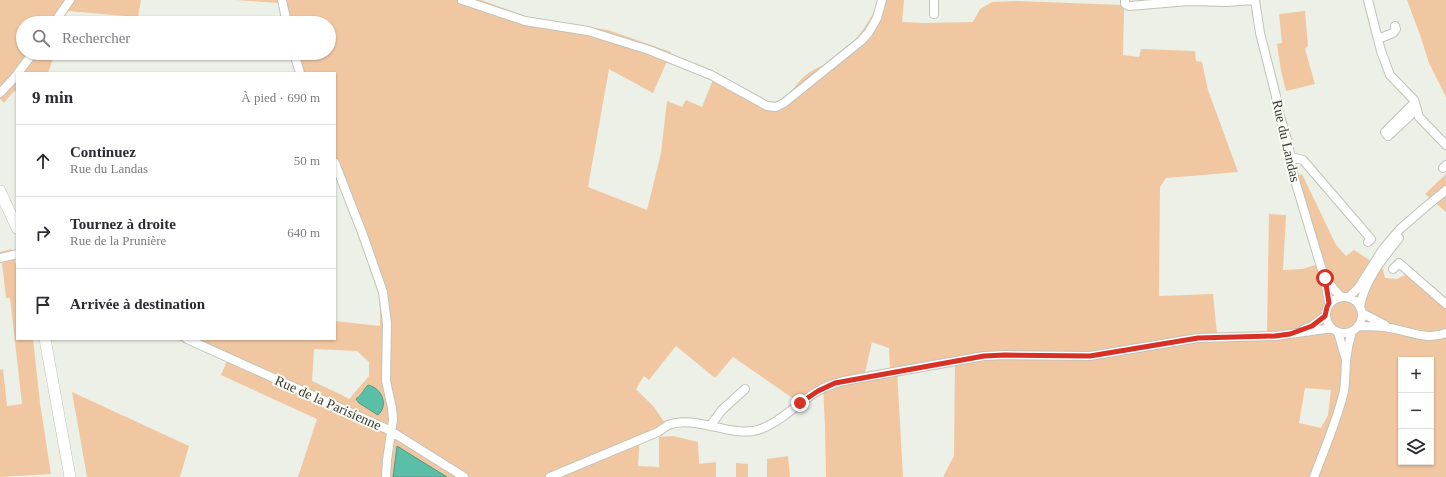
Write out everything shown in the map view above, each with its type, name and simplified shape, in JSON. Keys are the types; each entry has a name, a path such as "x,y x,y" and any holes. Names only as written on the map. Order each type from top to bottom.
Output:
{"main road":[{"path":"0,191 16,226"},
{"path":"45,340 70,477"}],"street":[{"path":"59,16 70,0"},
{"path":"282,0 285,16"},
{"path":"462,0 525,21 588,31 649,50 711,75 767,106 776,107 784,103 865,36 875,24 882,0"},
{"path":"934,0 934,14"},
{"path":"1125,2 1129,6 1189,1 1227,2 1255,0"},
{"name":"Rue du Landas","path":"1255,0 1260,33 1270,78 1291,157 1294,177 1325,280 1329,303"},
{"path":"1368,0 1378,39 1390,75 1414,100 1419,117 1446,145"},
{"path":"1378,39 1393,33 1396,29 1395,26"},
{"path":"19,72 27,60"},
{"path":"296,60 300,72"},
{"path":"0,93 16,76"},
{"path":"1291,157 1303,160 1371,239 1368,242"},
{"path":"336,166 383,292 387,324 386,381 393,420 386,477"},
{"path":"1314,477 1332,430 1343,394 1346,378 1348,346 1355,328 1360,322 1361,297 1366,285 1377,267 1416,217 1428,204 1446,190"},
{"path":"1346,362 1335,331 1329,326 1325,316 1327,307 1333,300 1345,297 1358,287 1383,249 1400,229 1416,217"},
{"path":"0,258 16,254"},
{"path":"1393,269 1399,263 1446,304"},
{"name":"Rue du Landas","path":"1325,280 1345,297"},
{"path":"1345,297 1354,300 1361,310 1391,328"},
{"path":"1290,334 1312,326 1325,316"},
{"path":"550,477 658,432 668,425 684,422 737,431 754,431 770,425 818,391 835,383 984,356 1090,356 1198,338 1275,336 1335,331 1343,333 1355,328 1391,328 1426,337 1446,333"},
{"name":"Rue de la Parisienne","path":"189,340 392,432 464,477"},
{"path":"710,426 722,410 745,389"}],"shaded area":[{"path":"0,0 141,0 138,16 67,11 64,16 16,16 16,60 53,60 48,72 16,72 16,92 14,91 4,103 0,99"},
{"path":"236,0 481,0 528,17 608,30 671,52 653,93 609,69 588,187 647,210 661,153 667,101 682,107 686,100 702,107 716,72 768,102 780,101 789,94 806,75 835,59 848,48 867,24 878,0 904,0 902,22 924,23 973,22 980,9 992,2 1018,1 1122,5 1124,9 1123,55 1139,57 1141,49 1195,51 1196,61 1202,62 1208,90 1238,172 1166,178 1160,187 1159,296 1213,294 1217,334 1267,332 1269,214 1286,215 1283,270 1302,269 1316,265 1318,272 1326,267 1297,176 1302,174 1336,245 1346,256 1354,250 1383,269 1385,278 1397,279 1407,274 1446,308 1446,477 943,477 954,456 955,359 897,368 903,477 826,477 823,385 797,401 733,357 715,378 676,346 649,380 644,376 636,389 654,407 665,423 653,431 640,436 638,466 659,467 659,437 673,436 698,442 699,464 716,462 716,477 298,477 317,419 221,375 227,361 178,340 336,340 336,321 380,326 378,288 336,177 336,72 296,72 292,60 336,60 336,16 282,16 279,3","holes":["872,342 889,348 890,369 865,373","314,349 357,351 369,362 369,376 349,399 312,381","1305,388 1331,390 1328,415 1321,428 1299,423"]},
{"path":"1407,0 1446,0 1446,97 1429,63"},
{"path":"1305,11 1308,46 1305,49 1315,84 1286,91 1277,44 1282,43 1279,14"},
{"path":"1446,174 1446,212 1425,194"},
{"path":"11,249 16,265 16,340 33,340 40,403 51,474 0,477 0,370 3,369 7,406 22,404 10,298 6,298 2,263 0,263 0,252"},
{"path":"368,385 377,390 382,397 383,407 378,415 359,403 356,399"},
{"path":"72,392 189,446 180,477 87,477"},
{"path":"397,446 447,477 393,477"},
{"path":"788,456 790,477 767,477 767,459"},
{"path":"736,463 748,464 748,477 736,477"}],"route":[{"path":"800,403 818,391 835,383 984,356 1090,356 1166,342 1198,338 1275,336 1290,334 1312,326 1325,316 1329,303 1325,278"}]}
